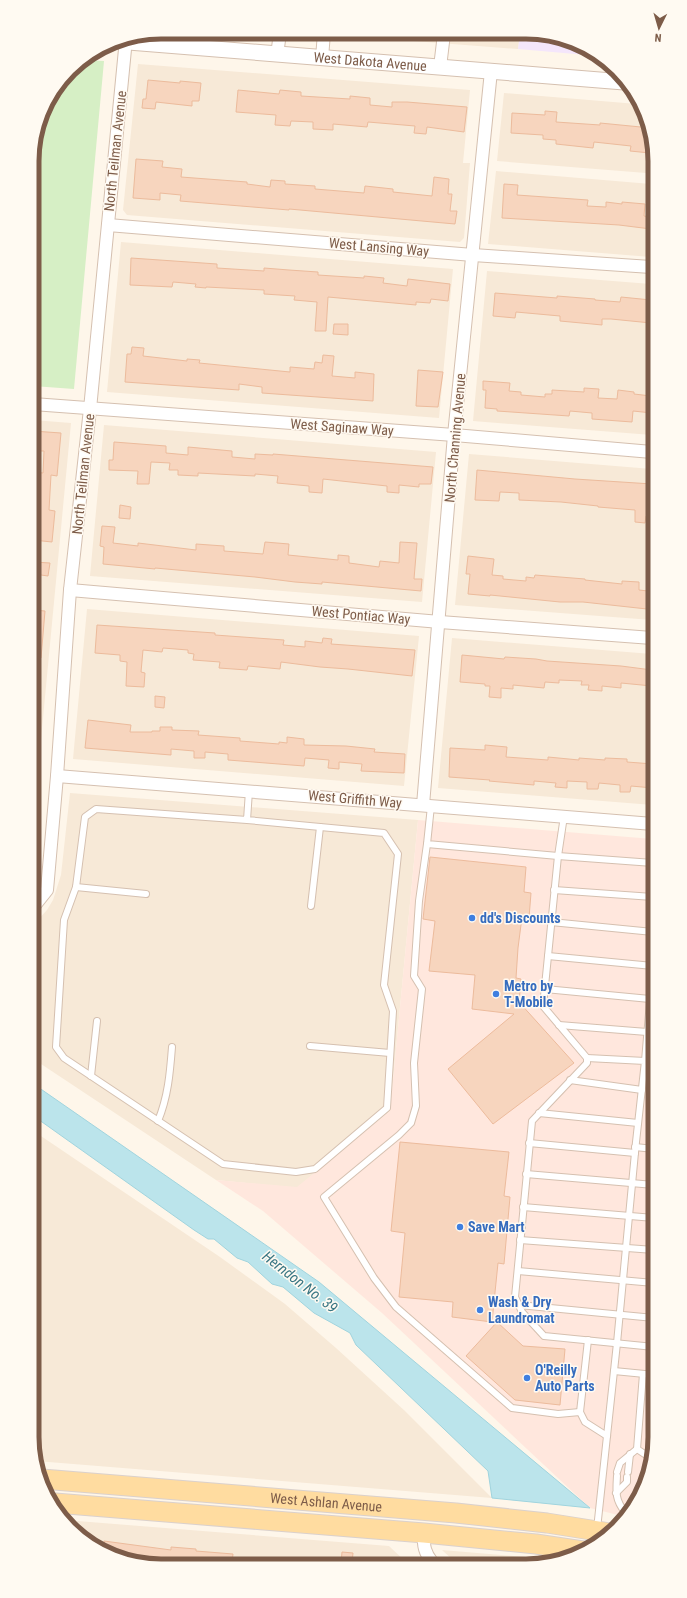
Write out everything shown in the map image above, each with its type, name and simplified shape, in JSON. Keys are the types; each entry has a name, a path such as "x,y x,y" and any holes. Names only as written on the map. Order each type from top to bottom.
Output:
{"main road":[{"name":"West Ashlan Avenue","path":"46,1479 456,1513 547,1523 603,1532"},
{"name":"West Ashlan Avenue","path":"59,1503 424,1533 536,1544 574,1550"},
{"path":"207,1515 271,1510 335,1515 346,1511 350,1504"},
{"path":"424,1533 432,1525 439,1523 490,1527 547,1523"}],"street":[{"path":"277,54 279,39"},
{"path":"322,58 324,39"},
{"path":"440,67 443,39"},
{"name":"West Dakota Avenue","path":"145,40 202,40 277,54 618,82"},
{"name":"North Teilman Avenue","path":"39,900 47,890 57,776 70,590 108,225 123,45"},
{"name":"North Channing Avenue","path":"427,805 454,435 491,71"},
{"name":"West Lansing Way","path":"108,225 473,255 648,267"},
{"name":"West Saginaw Way","path":"39,405 454,435 648,452"},
{"name":"West Pontiac Way","path":"70,590 440,622 648,638"},
{"name":"West Griffith Way","path":"57,776 648,824"},
{"path":"424,1533 423,1544 426,1554 430,1559"}],"lane":[{"path":"247,820 249,791"},
{"path":"427,805 427,844 419,901 414,976 422,989 414,1063 416,1106 411,1123 324,1197 374,1278 396,1307 512,1408 558,1414 580,1412"},
{"path":"96,809 320,827 384,833 398,854 384,985 393,1011 387,1108 315,1169 296,1172 223,1164 64,1058 56,1047 64,920 76,887 85,817 96,809"},
{"path":"564,816 554,890 543,1006 587,1058 648,1061"},
{"path":"311,906 320,827"},
{"path":"427,844 648,863"},
{"path":"76,887 146,894"},
{"path":"554,890 648,897"},
{"path":"551,922 648,932"},
{"path":"548,956 648,966"},
{"path":"545,989 648,999"},
{"path":"91,1076 97,1021"},
{"path":"604,1531 607,1436 648,1021"},
{"path":"559,1025 647,1032"},
{"path":"310,1046 390,1053"},
{"path":"158,1121 168,1092 172,1047"},
{"path":"587,1058 587,1063 532,1121 515,1297 522,1312 544,1336 648,1346"},
{"path":"570,1080 642,1090"},
{"path":"539,1113 638,1123"},
{"path":"529,1144 635,1150 648,1149"},
{"path":"526,1174 648,1184"},
{"path":"523,1207 648,1218"},
{"path":"520,1240 648,1250"},
{"path":"518,1271 648,1283"},
{"path":"519,1305 648,1317"},
{"path":"588,1340 580,1412 585,1422 607,1436"},
{"path":"614,1371 648,1374"},
{"path":"637,1449 642,1374"},
{"path":"624,1510 618,1504 616,1493 617,1474 620,1463 637,1449"},
{"path":"637,1449 647,1455"},
{"path":"616,1493 627,1482 630,1454"}],"shaded area":[{"path":"389,39 519,39 518,49"},
{"path":"519,39 542,40 565,45 587,55 518,49"},
{"path":"138,64 470,90 463,163 470,163 464,238 460,242 127,215 123,210"},
{"path":"504,93 634,104 644,129 647,145 646,173 497,161"},
{"path":"496,171 648,184 648,257 488,244"},
{"path":"121,242 453,269 439,418 107,392"},
{"path":"487,271 648,284 648,435 473,421"},
{"path":"39,420 71,423 39,760"},
{"path":"104,425 436,452 422,602 90,576"},
{"path":"469,454 648,469 648,620 455,605"},
{"path":"87,609 419,636 404,786 73,759"},
{"path":"452,638 648,654 648,805 438,788"},
{"path":"70,793 418,820 390,1111 297,1188 216,1180 39,1063 39,919 47,910 53,900 61,875"},
{"path":"418,820 648,839 648,1445 644,1469 639,1484 632,1498 620,1515 590,1508 382,1313 263,1211 216,1180 297,1187 390,1111"},
{"path":"39,1135 220,1257 285,1304 405,1411 492,1498 42,1461 39,1437"},
{"path":"73,1521 389,1546 403,1559 153,1559 137,1557 114,1550 87,1534"},
{"path":"442,1550 539,1558 526,1559 452,1559"}],"green space":[{"path":"92,60 104,61 74,389 39,386 39,153 43,129 48,114 64,87 80,69"}],"water":[{"name":"Herndon No. 39","path":"39,1088 319,1282 590,1508 492,1498 488,1471 356,1345 350,1333 314,1313 283,1287 272,1284 248,1262 237,1258 214,1239 208,1239 39,1120"}],"building":[{"path":"148,80 201,83 199,101 192,101 192,106 156,102 155,109 142,108 143,99 146,99"},
{"path":"238,90 279,94 280,90 301,92 301,96 350,99 350,96 370,98 370,105 392,107 392,102 407,102 467,107 464,132 427,127 426,134 414,133 415,126 368,122 367,127 333,124 333,130 313,129 313,122 291,121 290,126 275,125 276,115 236,112"},
{"path":"545,111 557,112 556,122 600,125 600,123 643,127 647,153 630,151 631,146 594,142 593,148 556,144 556,140 543,139 543,135 511,133 512,113 545,115"},
{"path":"136,159 163,161 162,167 182,169 181,177 247,182 247,184 270,187 271,180 285,181 285,184 315,186 315,189 364,193 365,186 393,189 393,192 432,196 434,177 449,179 448,194 452,194 450,211 457,211 455,224 180,201 181,195 160,193 160,200 133,198"},
{"path":"504,184 518,185 517,195 588,200 587,206 606,207 606,202 645,204 644,216 648,217 648,229 619,225 502,218"},
{"path":"131,258 217,264 217,268 264,271 264,268 318,272 318,275 384,278 383,283 407,286 408,279 450,284 448,301 431,299 430,303 416,302 416,305 328,297 326,331 315,331 317,302 294,300 295,296 264,294 264,290 206,288 195,287 196,284 173,282 172,287 130,285"},
{"path":"495,293 557,298 557,296 620,302 621,297 648,300 648,323 602,319 602,325 560,321 560,316 516,312 515,318 493,316"},
{"path":"334,324 348,324 348,335 333,334"},
{"path":"132,347 144,348 143,356 187,361 187,359 200,360 199,363 290,372 290,367 314,369 315,362 322,363 323,355 334,356 332,376 355,378 355,372 374,374 373,401 262,393 262,387 239,384 239,390 125,382 127,354 131,354"},
{"path":"418,370 443,372 438,407 416,406"},
{"path":"483,381 510,383 509,391 521,392 521,395 545,397 545,394 552,394 552,390 584,392 584,388 599,389 598,398 617,399 618,390 634,392 634,394 648,396 648,413 633,411 632,422 592,419 592,413 570,411 569,416 497,411 497,409 485,408 486,390 483,390"},
{"path":"39,431 61,433 57,476 51,475 49,510 55,511 52,542 39,541 39,473 43,473 44,451 39,451"},
{"path":"114,442 166,446 166,453 188,455 188,447 232,451 232,457 255,459 255,454 273,454 433,467 431,484 419,484 419,487 399,485 399,493 387,492 387,486 323,479 322,493 309,492 309,486 277,483 278,476 198,473 198,476 178,475 178,470 169,470 170,463 151,462 149,484 137,484 138,471 109,470 109,460 113,460"},
{"path":"477,470 648,484 648,516 646,516 645,523 635,522 635,510 561,502 519,500 519,493 500,492 499,501 475,500"},
{"path":"120,505 131,507 130,519 119,518"},
{"path":"102,526 115,527 113,543 138,546 138,543 196,550 196,544 224,546 224,551 263,554 265,542 289,544 288,555 338,560 338,555 349,556 349,563 379,567 380,561 399,563 400,542 417,543 414,579 422,579 421,591 322,582 322,584 295,582 255,577 103,564 104,547 100,546"},
{"path":"468,556 494,559 492,575 503,576 503,579 526,581 526,577 534,578 535,575 622,584 622,581 639,582 639,590 648,591 647,609 583,602 560,602 468,594 470,574 466,574"},
{"path":"39,562 50,563 48,576 39,575"},
{"path":"39,610 45,611 41,658 39,658"},
{"path":"97,625 215,633 215,635 284,640 283,645 305,647 305,641 322,643 323,638 332,639 331,644 415,650 412,676 281,662 280,669 248,666 247,670 219,668 220,662 193,660 194,654 188,653 188,650 163,648 162,652 143,650 141,672 145,673 144,687 126,686 127,662 120,661 120,655 95,653"},
{"path":"462,655 504,659 505,657 536,659 648,669 648,686 621,683 621,688 602,686 602,691 588,690 589,685 581,685 582,681 559,680 559,683 545,682 544,688 513,685 513,689 501,688 501,698 489,697 490,686 485,686 485,684 460,682"},
{"path":"155,696 165,697 164,708 155,707"},
{"path":"88,720 131,725 130,732 152,732 160,731 160,727 172,727 172,730 199,731 198,735 240,738 240,741 279,744 279,742 287,743 287,737 304,739 304,745 346,746 375,749 374,752 405,754 404,773 361,771 362,764 339,762 339,769 328,768 329,760 305,758 304,766 228,760 228,754 205,752 205,758 194,758 194,751 171,749 171,755 85,748"},
{"path":"485,745 507,747 506,757 548,760 548,757 579,760 579,758 605,760 605,758 627,759 627,762 648,764 648,788 631,786 630,792 620,792 620,785 599,783 598,789 587,789 587,782 567,781 567,788 555,787 556,783 534,781 534,785 449,777 450,748 485,750"},
{"path":"430,857 526,867 524,892 531,893 529,918 522,917 518,948 516,978 521,979 519,1002 574,1063 493,1124 448,1069 514,1014 472,1009 475,975 429,971 435,921 423,919"},
{"path":"400,1142 509,1152 504,1196 510,1197 504,1264 498,1263 492,1322 452,1317 453,1302 399,1297 405,1233 391,1231"},
{"name":"O'Reilly Auto Parts","path":"497,1322 523,1346 565,1349 560,1405 515,1400 466,1356"},
{"path":"104,1541 171,1550 171,1547 233,1554 232,1559 153,1559 129,1555 104,1545"},
{"path":"342,1552 353,1553 352,1559 341,1559"}],"place":[{"name":"dd's Discounts","path":"472,918"},
{"name":"Metro by T-Mobile","path":"496,994"},
{"name":"Save Mart","path":"460,1227"},
{"name":"Wash & Dry Laundromat","path":"480,1310"},
{"name":"O'Reilly Auto Parts","path":"527,1378"}]}
